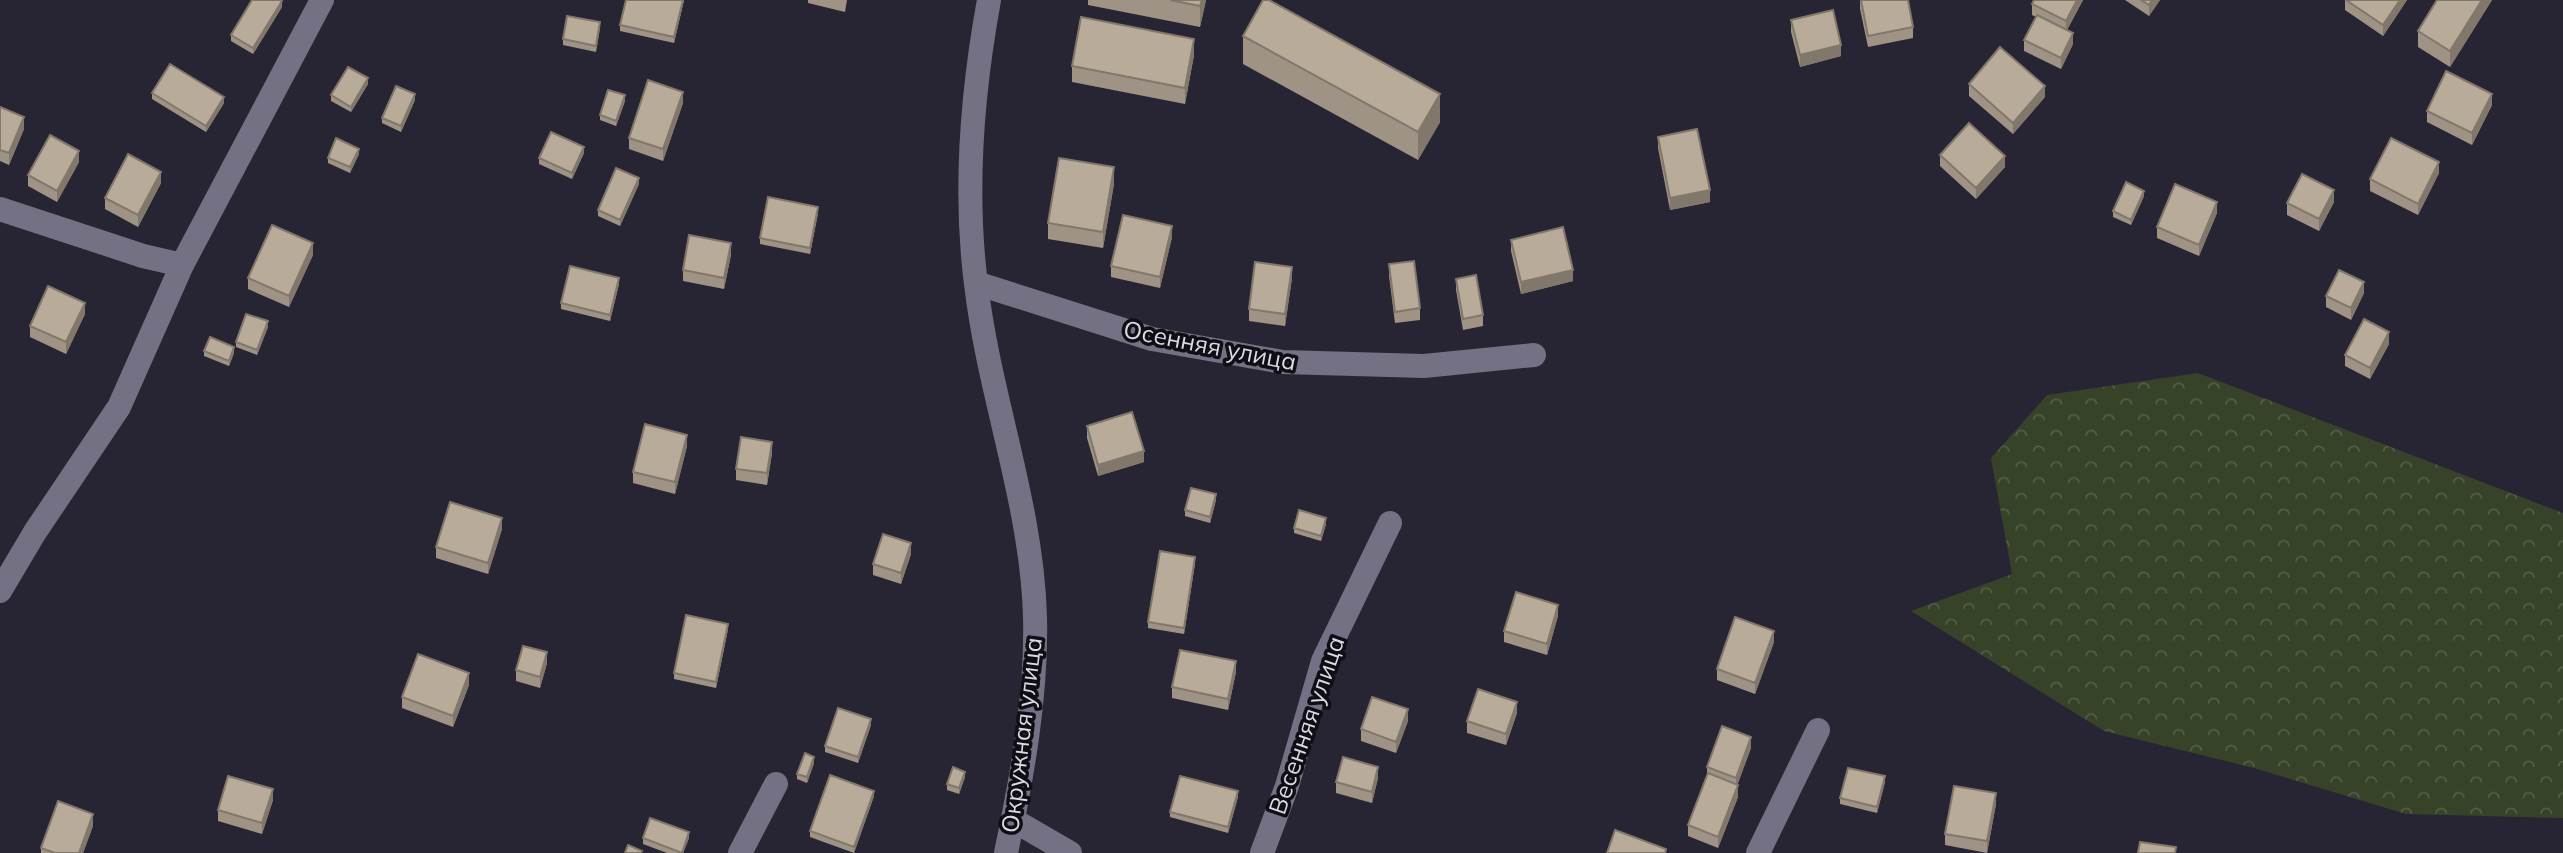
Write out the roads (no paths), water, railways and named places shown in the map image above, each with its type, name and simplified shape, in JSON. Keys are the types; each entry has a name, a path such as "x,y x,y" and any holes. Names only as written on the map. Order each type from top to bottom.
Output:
{"street":[{"path":"0,591 35,532 119,407 183,265 322,0"},
{"path":"976,283 970,145 989,0"},
{"path":"0,209 144,257 183,265"},
{"name":"Окружная улица","path":"976,283 1026,532 1035,617 1032,691 1006,853"},
{"name":"Осенняя улица","path":"976,283 1152,339 1283,362 1424,366 1534,355"},
{"name":"Весенняя улица","path":"1262,853 1287,786 1323,661 1390,523"},
{"path":"1758,853 1818,730"},
{"path":"740,853 776,784"},
{"path":"1013,820 1070,853"}]}
